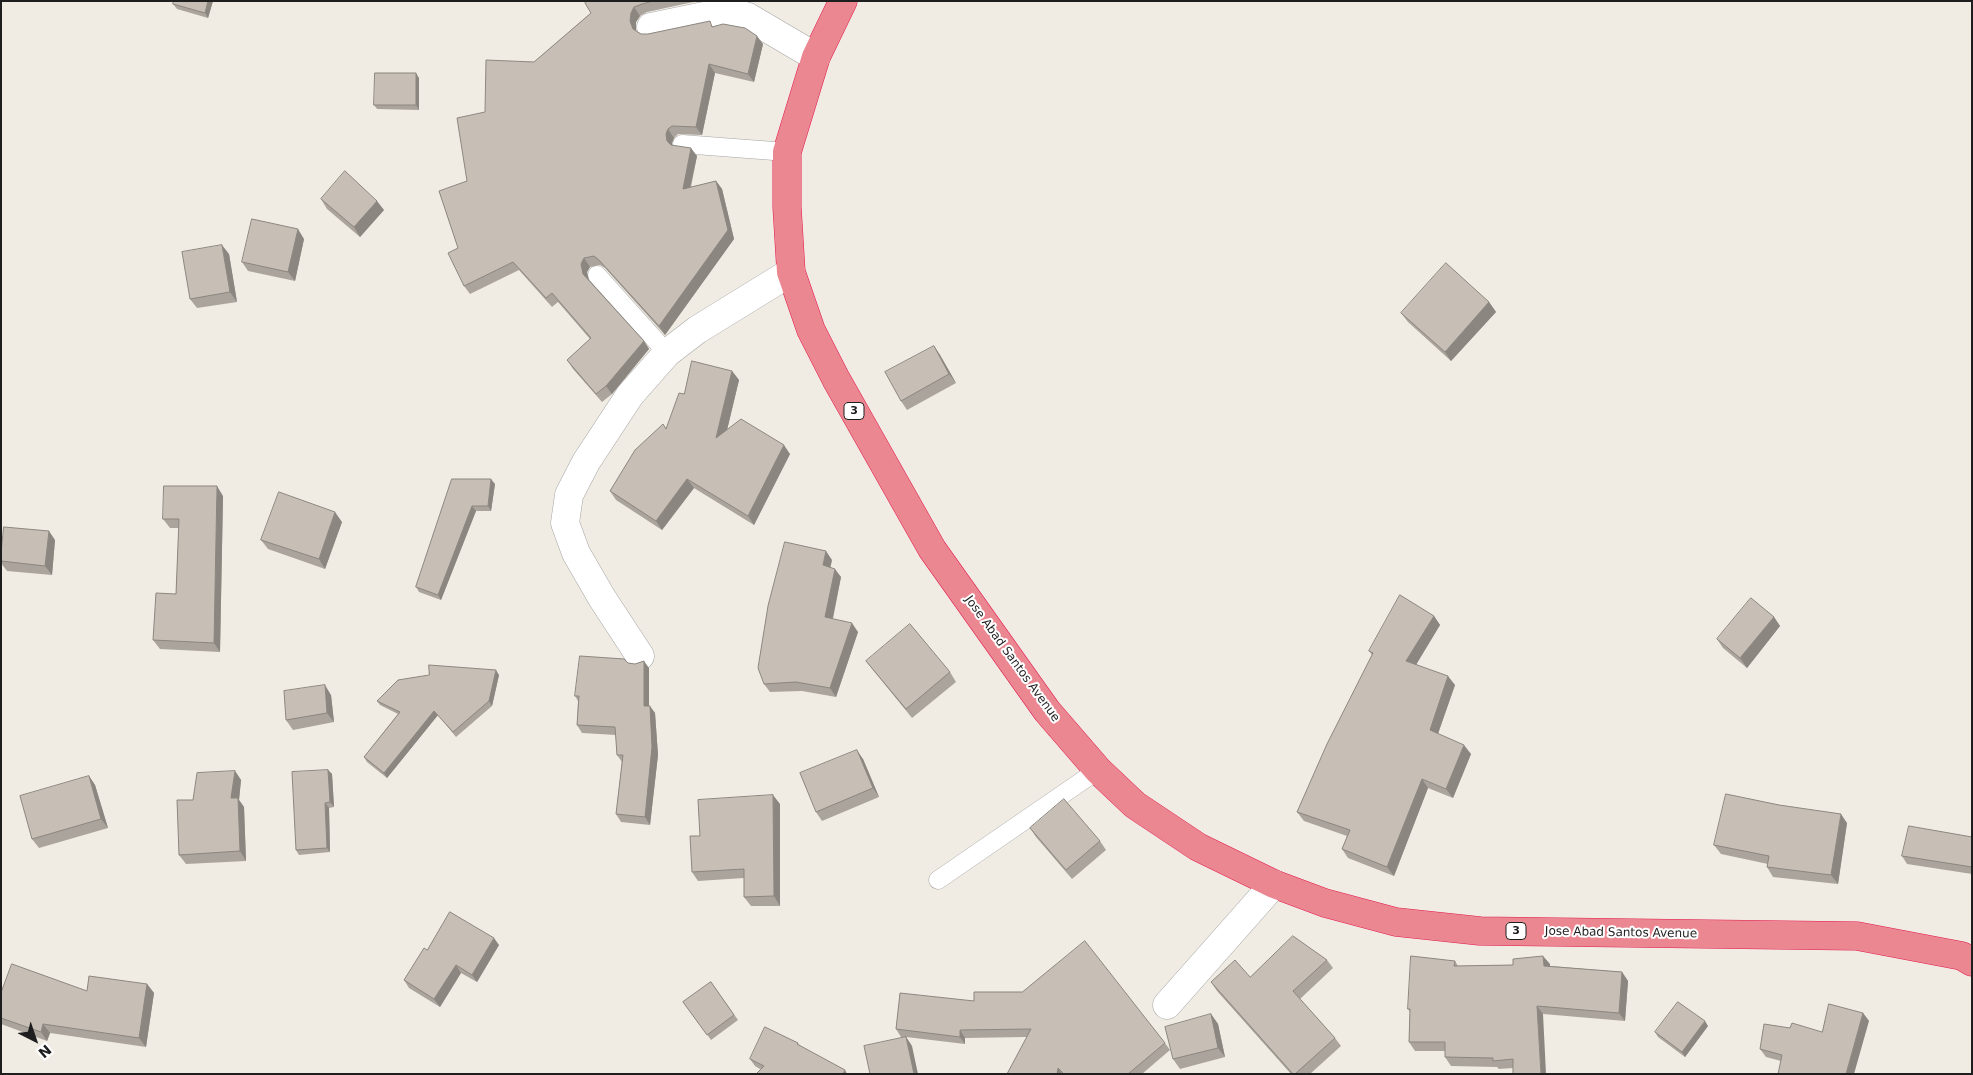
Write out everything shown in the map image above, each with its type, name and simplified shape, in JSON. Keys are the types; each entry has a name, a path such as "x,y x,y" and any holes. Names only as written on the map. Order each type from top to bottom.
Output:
{"highway":[{"name":"Jose Abad Santos Avenue","path":"844,1 816,57 787,152 787,207 791,272 812,330 836,379 932,549 1047,711 1098,770 1135,805 1198,847 1274,884 1325,904 1396,922 1480,931 1857,936 1962,956 1972,962"}],"street":[{"path":"651,27 728,11 748,17 816,57"},
{"path":"640,656 576,554 565,523 569,495 586,462 630,395 668,353 697,330 791,272"},
{"path":"1167,1005 1274,884"}],"lane":[{"path":"682,144 787,152"},
{"path":"597,275 668,353"},
{"path":"938,880 1098,770"}],"building":[{"path":"174,1 208,1 205,13 173,4"},
{"path":"588,1 653,1 634,7 631,13 630,21 633,29 641,34 710,21 712,27 723,24 745,28 757,36 748,74 709,64 696,127 672,126 666,134 667,141 671,145 691,148 683,189 716,181 728,230 659,326 594,256 584,258 581,264 583,274 644,341 606,386 596,394 567,360 591,338 552,293 546,298 513,262 464,286 448,253 458,248 439,191 467,181 457,118 485,112 486,60 534,62 591,13 585,3"},
{"path":"375,73 416,73 416,105 374,105"},
{"path":"345,171 377,201 354,227 321,199"},
{"path":"252,219 298,229 288,272 242,262"},
{"path":"222,245 230,292 190,299 182,252"},
{"path":"1446,263 1489,302 1445,352 1401,313"},
{"path":"934,346 949,374 901,401 885,372"},
{"path":"692,361 732,371 716,438 741,419 784,445 748,516 687,479 656,521 610,491 635,450 663,424 666,429 679,393 684,394"},
{"path":"452,479 491,479 488,506 472,506 438,595 416,587"},
{"path":"164,486 217,486 214,643 153,640 156,593 176,594 179,519 163,519"},
{"path":"279,492 335,512 319,559 261,540"},
{"path":"4,527 49,531 45,566 1,561"},
{"path":"785,542 826,551 823,565 835,569 825,617 852,623 830,688 796,682 764,684 758,668 768,606"},
{"path":"1400,595 1434,616 1406,661 1448,676 1430,730 1464,745 1446,789 1422,779 1387,867 1342,849 1350,830 1297,812 1327,744 1373,653 1369,651"},
{"path":"1751,598 1774,617 1740,658 1717,639"},
{"path":"910,624 950,672 906,709 866,661"},
{"path":"580,656 624,659 628,663 635,664 644,661 644,706 650,706 652,747 645,817 616,814 623,755 617,755 615,727 577,725 579,696 575,696"},
{"path":"429,665 496,670 489,701 453,732 434,711 384,773 364,757 400,712 377,701 398,680 429,675"},
{"path":"325,685 327,713 286,720 284,691"},
{"path":"857,750 873,788 816,812 800,773"},
{"path":"328,770 330,802 325,803 327,848 296,850 292,772"},
{"path":"235,771 231,798 238,798 240,851 179,855 177,800 193,800 197,773"},
{"path":"89,776 101,819 32,839 20,796"},
{"path":"1726,794 1779,805 1841,814 1831,875 1767,867 1769,856 1714,845"},
{"path":"773,795 774,896 744,897 744,869 692,872 690,836 700,836 698,800"},
{"path":"1064,799 1100,841 1066,870 1030,828"},
{"path":"1909,826 1972,837 1972,867 1902,856"},
{"path":"450,912 494,938 472,975 456,965 434,999 404,980 424,948 427,950"},
{"path":"1293,936 1327,960 1293,991 1335,1038 1295,1074 1211,982 1235,960 1250,977"},
{"path":"1085,941 1165,1043 1128,1074 1064,1074 1058,1068 1057,1074 1007,1074 1031,1029 960,1030 960,1037 896,1029 900,993 974,1001 974,992 1022,992"},
{"path":"1411,956 1455,961 1454,966 1513,965 1513,959 1543,956 1544,966 1622,972 1619,1013 1537,1006 1541,1074 1513,1074 1513,1059 1493,1061 1493,1058 1445,1057 1445,1042 1409,1042 1410,1009 1408,1009"},
{"path":"12,964 87,991 89,976 147,984 139,1038 43,1024 41,1032 1,1018 1,993"},
{"path":"711,982 734,1015 707,1035 683,1002"},
{"path":"1678,1002 1705,1021 1682,1052 1655,1032"},
{"path":"1829,1004 1863,1013 1846,1074 1778,1074 1782,1055 1760,1049 1764,1024 1790,1028 1792,1023 1822,1032"},
{"path":"1211,1014 1218,1048 1173,1059 1165,1027"},
{"path":"765,1027 798,1043 845,1070 843,1074 756,1074 764,1066 750,1059"},
{"path":"906,1037 914,1074 870,1074 864,1046"}]}
